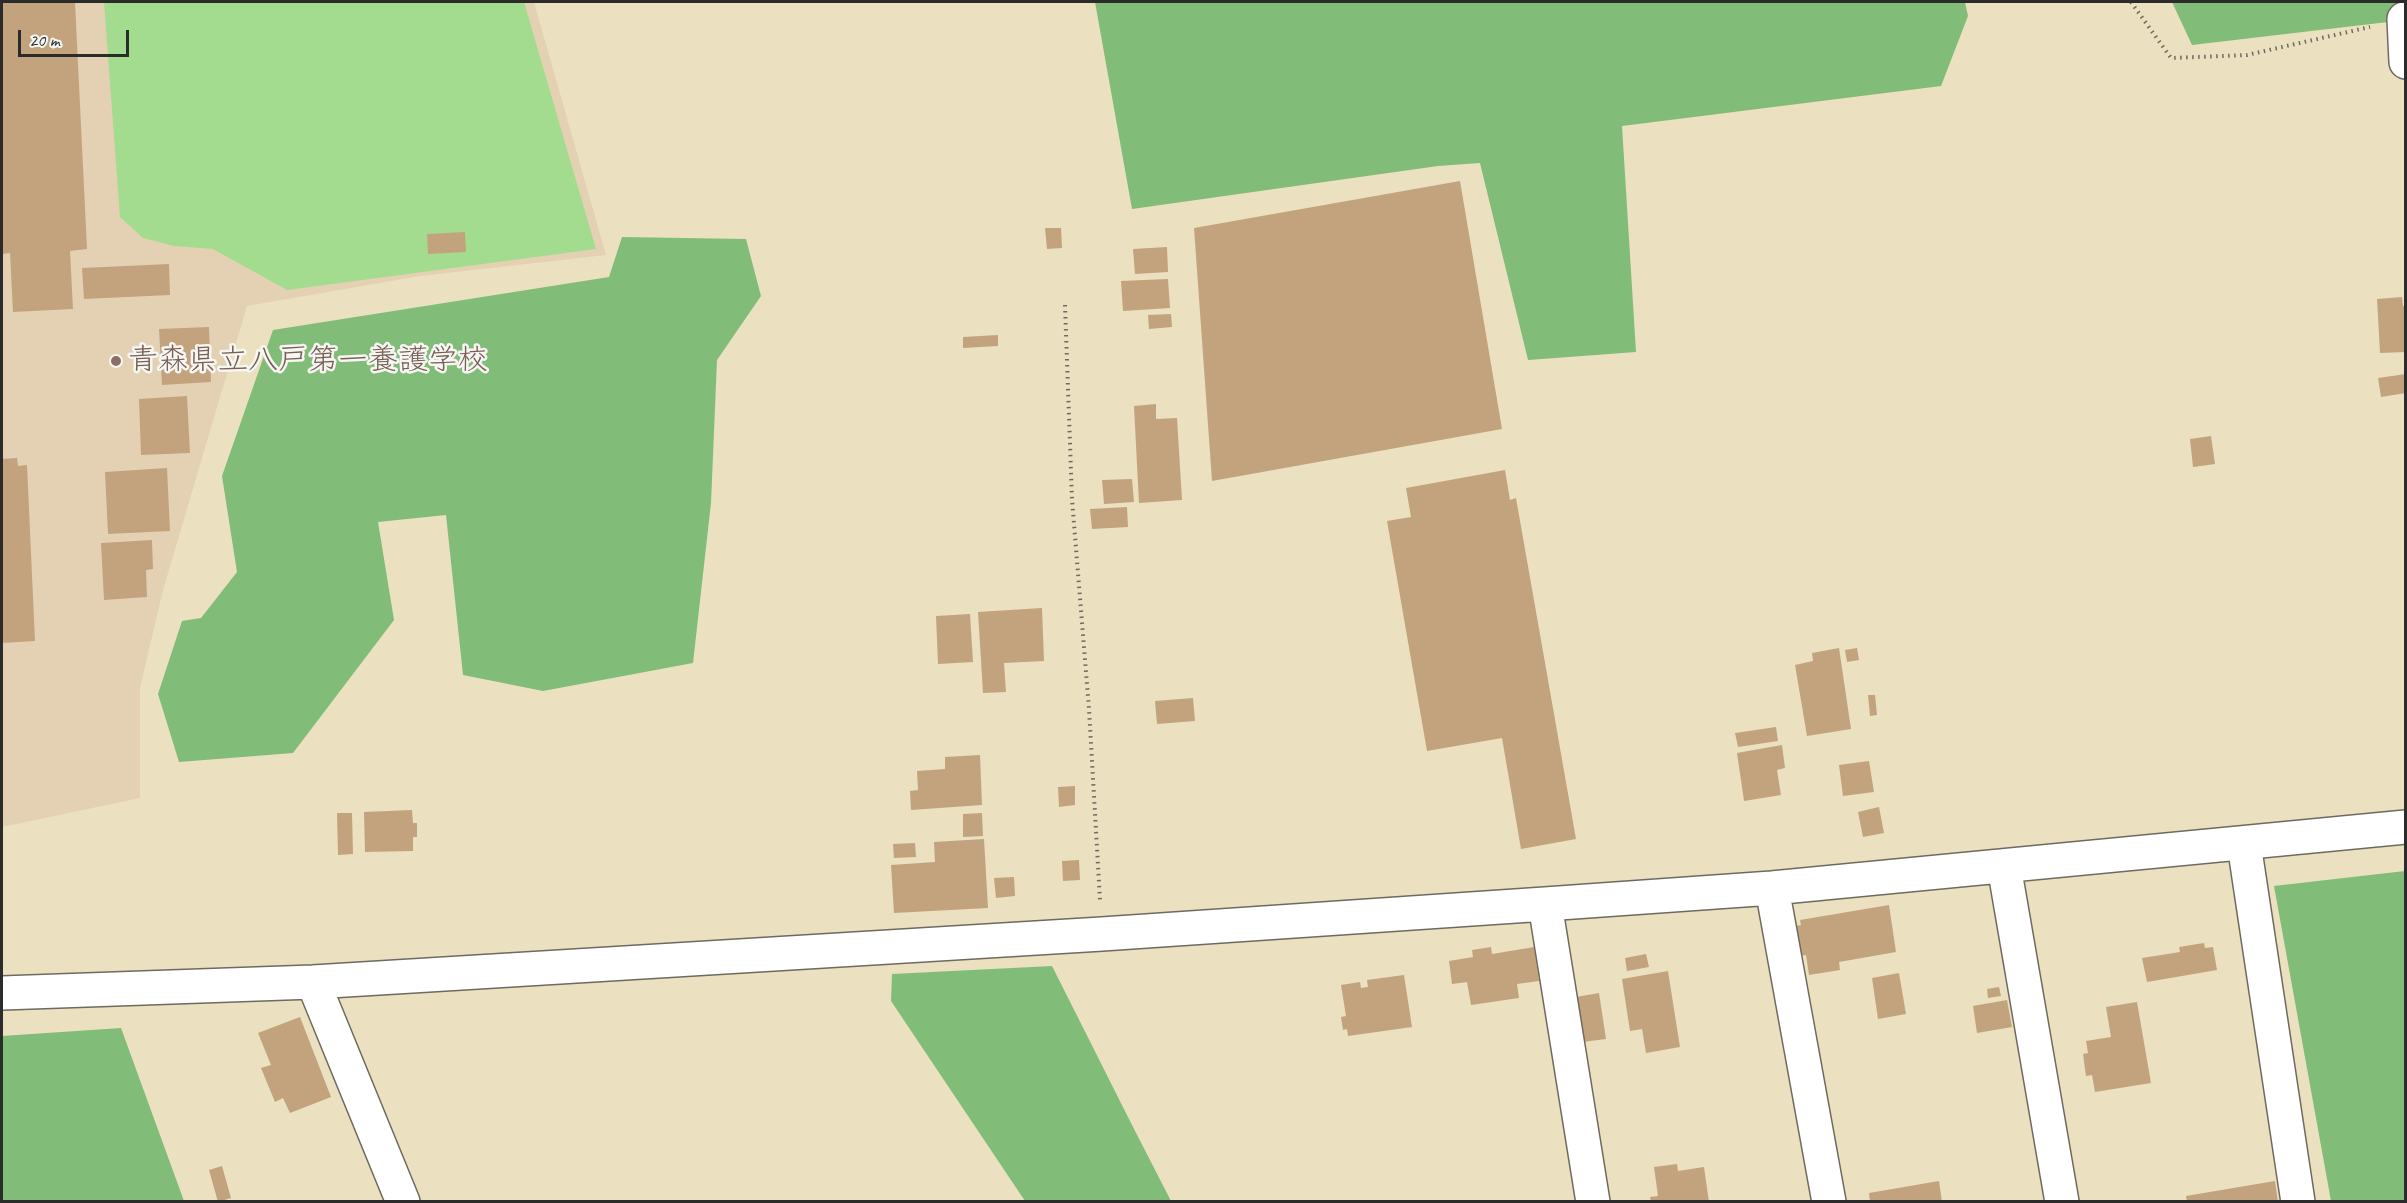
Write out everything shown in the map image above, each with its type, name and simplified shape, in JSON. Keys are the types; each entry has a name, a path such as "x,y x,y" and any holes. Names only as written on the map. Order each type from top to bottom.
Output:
{"street":[{"path":"2404,19 2406,62"},
{"path":"2,993 313,982 1102,934 1545,904 1772,888 2406,827"},
{"path":"2244,844 2298,1202"},
{"path":"2004,866 2062,1202"},
{"path":"1772,888 1829,1202"},
{"path":"1545,904 1593,1202"},
{"path":"313,982 403,1202"}],"path":[{"path":"2131,2 2171,58 2247,55 2404,19"},
{"path":"1065,305 1072,499 1089,710 1102,934"}],"shaded area":[{"name":"青森県立八戸第一養護学校","path":"2,2 534,2 606,255 420,276 247,306 163,590 140,688 140,798 2,827"}],"green space":[{"path":"104,2 524,2 596,249 287,290 213,249 174,246 143,238 120,217"},
{"path":"1095,2 1965,2 1968,16 1941,86 1622,126 1636,352 1528,360 1480,163 1438,166 1132,209"},
{"path":"2172,2 2405,2 2405,20 2192,45"},
{"path":"622,237 746,239 761,296 717,360 711,503 693,663 543,691 463,675 446,515 378,522 394,620 293,753 179,762 158,694 182,621 201,618 237,572 222,476 273,330 609,277"},
{"path":"2405,871 2405,1201 2331,1201 2274,886"},
{"path":"1052,966 1171,1201 1025,1201 891,1001 892,974"},
{"path":"121,1028 184,1201 2,1201 2,1036"}],"building":[{"path":"2,2 75,2 87,249 70,251 73,309 13,312 10,253 2,254"},
{"path":"1460,181 1502,429 1212,481 1194,228"},
{"path":"1045,228 1061,228 1062,248 1047,249"},
{"path":"465,232 466,252 428,254 427,234"},
{"path":"1167,247 1168,272 1135,274 1133,249"},
{"path":"169,264 170,295 84,299 82,268"},
{"path":"1168,279 1170,308 1123,311 1121,281"},
{"path":"2402,297 2403,306 2406,306 2406,352 2380,353 2377,299"},
{"path":"1171,314 1172,327 1149,329 1148,315"},
{"path":"209,327 211,382 162,385 159,329"},
{"path":"998,335 998,346 963,348 963,337"},
{"path":"2406,374 2406,393 2381,397 2378,378"},
{"path":"187,396 190,453 141,455 139,399"},
{"path":"1156,404 1156,419 1177,418 1182,500 1139,503 1134,406"},
{"path":"2211,436 2215,464 2193,467 2190,439"},
{"path":"17,458 18,466 27,465 35,641 2,643 2,459"},
{"path":"167,468 170,531 108,534 105,472"},
{"path":"1505,470 1510,500 1516,498 1576,839 1521,849 1502,738 1427,751 1387,521 1411,517 1406,488"},
{"path":"1132,479 1134,502 1104,504 1102,480"},
{"path":"1127,507 1128,527 1092,529 1090,509"},
{"path":"152,540 153,569 146,570 147,597 104,600 101,543"},
{"path":"1042,608 1044,661 1004,663 1006,692 983,693 978,612"},
{"path":"970,614 973,662 938,664 936,616"},
{"path":"1839,648 1851,729 1807,736 1795,665 1813,661 1812,653"},
{"path":"1857,648 1859,660 1847,662 1845,650"},
{"path":"1868,695 1875,695 1877,715 1870,716"},
{"path":"1193,698 1195,721 1157,724 1155,701"},
{"path":"1776,727 1778,741 1738,747 1735,733"},
{"path":"1782,745 1785,768 1777,770 1781,795 1744,801 1737,753"},
{"path":"980,755 982,805 911,810 910,791 918,790 917,771 945,769 945,757"},
{"path":"1869,761 1874,792 1843,796 1839,765"},
{"path":"1075,786 1075,805 1059,807 1058,787"},
{"path":"1879,807 1884,833 1863,837 1858,812"},
{"path":"412,810 413,823 417,823 417,837 413,837 413,851 365,852 364,812"},
{"path":"337,813 352,813 353,854 338,855"},
{"path":"982,813 983,836 963,837 963,814"},
{"path":"984,839 988,908 894,913 891,865 935,862 934,842"},
{"path":"915,843 916,857 894,858 893,844"},
{"path":"1079,860 1080,880 1063,881 1062,861"},
{"path":"1014,877 1015,896 996,898 994,878"},
{"path":"1889,905 1896,952 1839,962 1840,970 1809,975 1806,955 1800,956 1795,926 1801,925 1800,920"},
{"path":"2204,943 2205,948 2213,947 2217,970 2147,982 2142,958 2180,952 2179,947"},
{"path":"1491,947 1492,954 1534,947 1539,981 1517,984 1519,998 1471,1005 1467,982 1452,984 1449,961 1473,957 1472,950"},
{"path":"1646,954 1649,967 1627,971 1625,958"},
{"path":"1668,971 1680,1047 1646,1053 1642,1029 1630,1031 1622,979"},
{"path":"1899,973 1906,1014 1878,1019 1872,978"},
{"path":"1404,975 1412,1027 1348,1036 1347,1029 1343,1030 1341,1017 1346,1016 1341,985 1360,982 1361,988 1368,987 1367,980"},
{"path":"1999,987 2001,996 1988,998 1987,989"},
{"path":"1599,993 1606,1039 1583,1042 1576,997"},
{"path":"2007,1000 2012,1027 1977,1033 1973,1006"},
{"path":"2137,1002 2151,1083 2095,1092 2092,1075 2086,1076 2083,1054 2088,1053 2086,1041 2111,1037 2106,1007"},
{"path":"300,1017 331,1097 290,1113 283,1098 275,1102 261,1068 271,1065 258,1033"},
{"path":"1677,1164 1678,1171 1704,1167 1709,1202 1651,1202 1650,1197 1658,1196 1654,1167"},
{"path":"222,1166 231,1198 218,1202 209,1170"},
{"path":"1939,1181 1942,1202 1870,1202 1869,1193"},
{"path":"2275,1181 2278,1202 2187,1202 2186,1196"}],"place":[{"name":"青森県立八戸第一養護学校","path":"116,361"}]}
